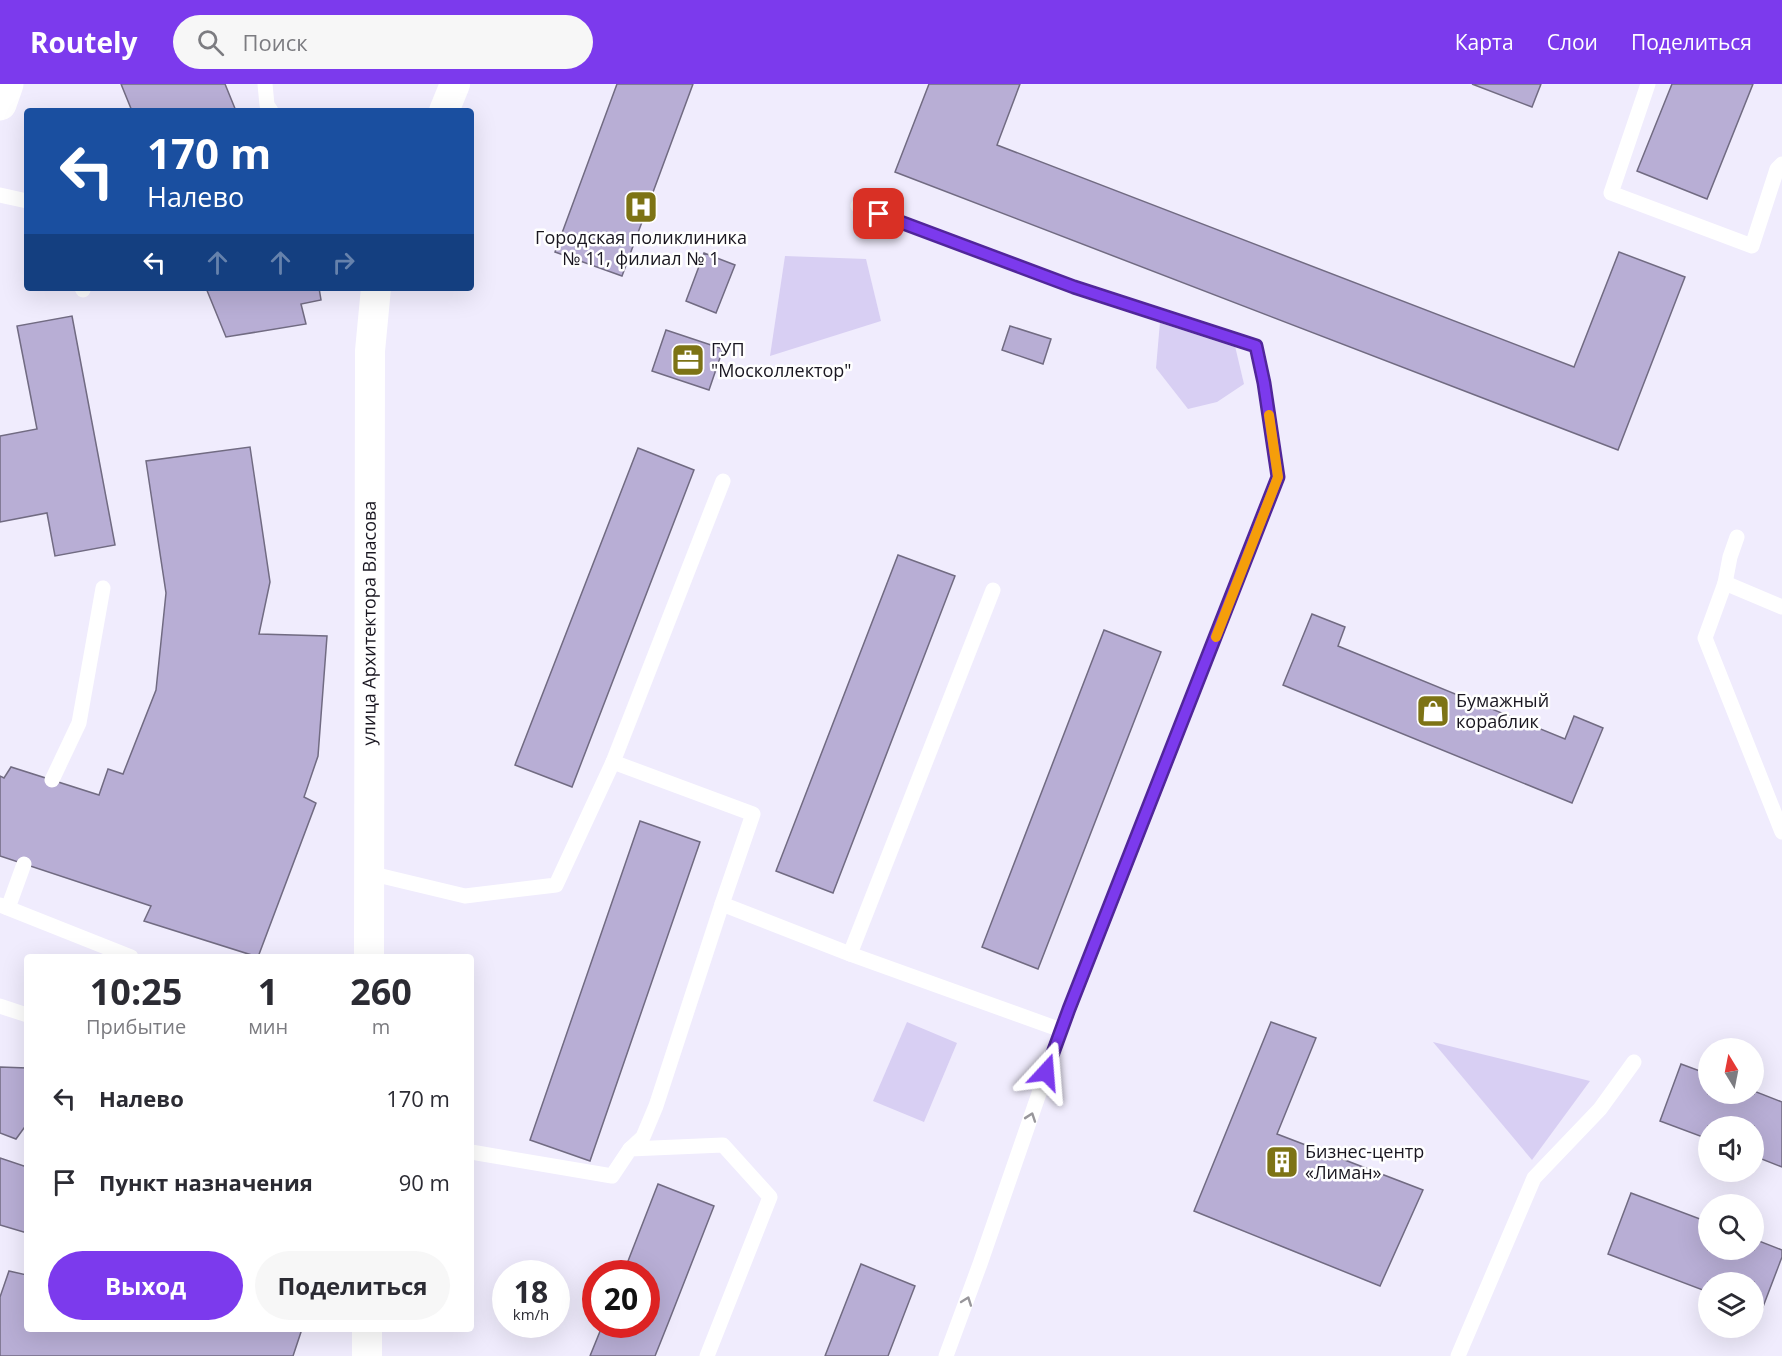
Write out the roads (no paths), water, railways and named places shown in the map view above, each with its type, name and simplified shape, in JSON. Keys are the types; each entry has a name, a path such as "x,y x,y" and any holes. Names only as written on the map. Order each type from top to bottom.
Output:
{"street":[{"path":"0,104 7,84"},
{"path":"445,108 455,84"},
{"name":"улица Архитектора Власова","path":"369,954 370,351 376,291"},
{"path":"367,1332 367,1356"}],"lane":[{"path":"265,84 269,108"},
{"path":"1648,84 1611,193 1752,246 1777,169 1782,164"},
{"path":"0,195 24,200"},
{"path":"858,206 1074,287 1256,346 1278,477 1061,1030 946,1356"},
{"path":"369,873 465,896 556,885 613,762 723,481"},
{"path":"1737,537 1725,583 1705,638 1782,832"},
{"path":"1725,583 1782,607"},
{"path":"52,780 79,723 103,588"},
{"path":"850,954 993,590"},
{"path":"474,1153 612,1176 630,1149 643,1137 656,1107 753,814 613,762"},
{"path":"24,864 4,906 124,954"},
{"path":"722,904 850,954 1061,1030"},
{"path":"0,1006 24,1014"},
{"path":"1458,1356 1534,1178 1600,1109 1634,1062"},
{"path":"630,1149 723,1145 770,1197 708,1356"}],"place":[{"name":"Городская поликлиника № 11, филиал № 1","path":"641,207"},
{"name":"ГУП \"Москоллектор\"","path":"688,360"},
{"name":"Бумажный кораблик","path":"1433,711"},
{"name":"Бизнес-центр «Лиман»","path":"1282,1162"}]}
